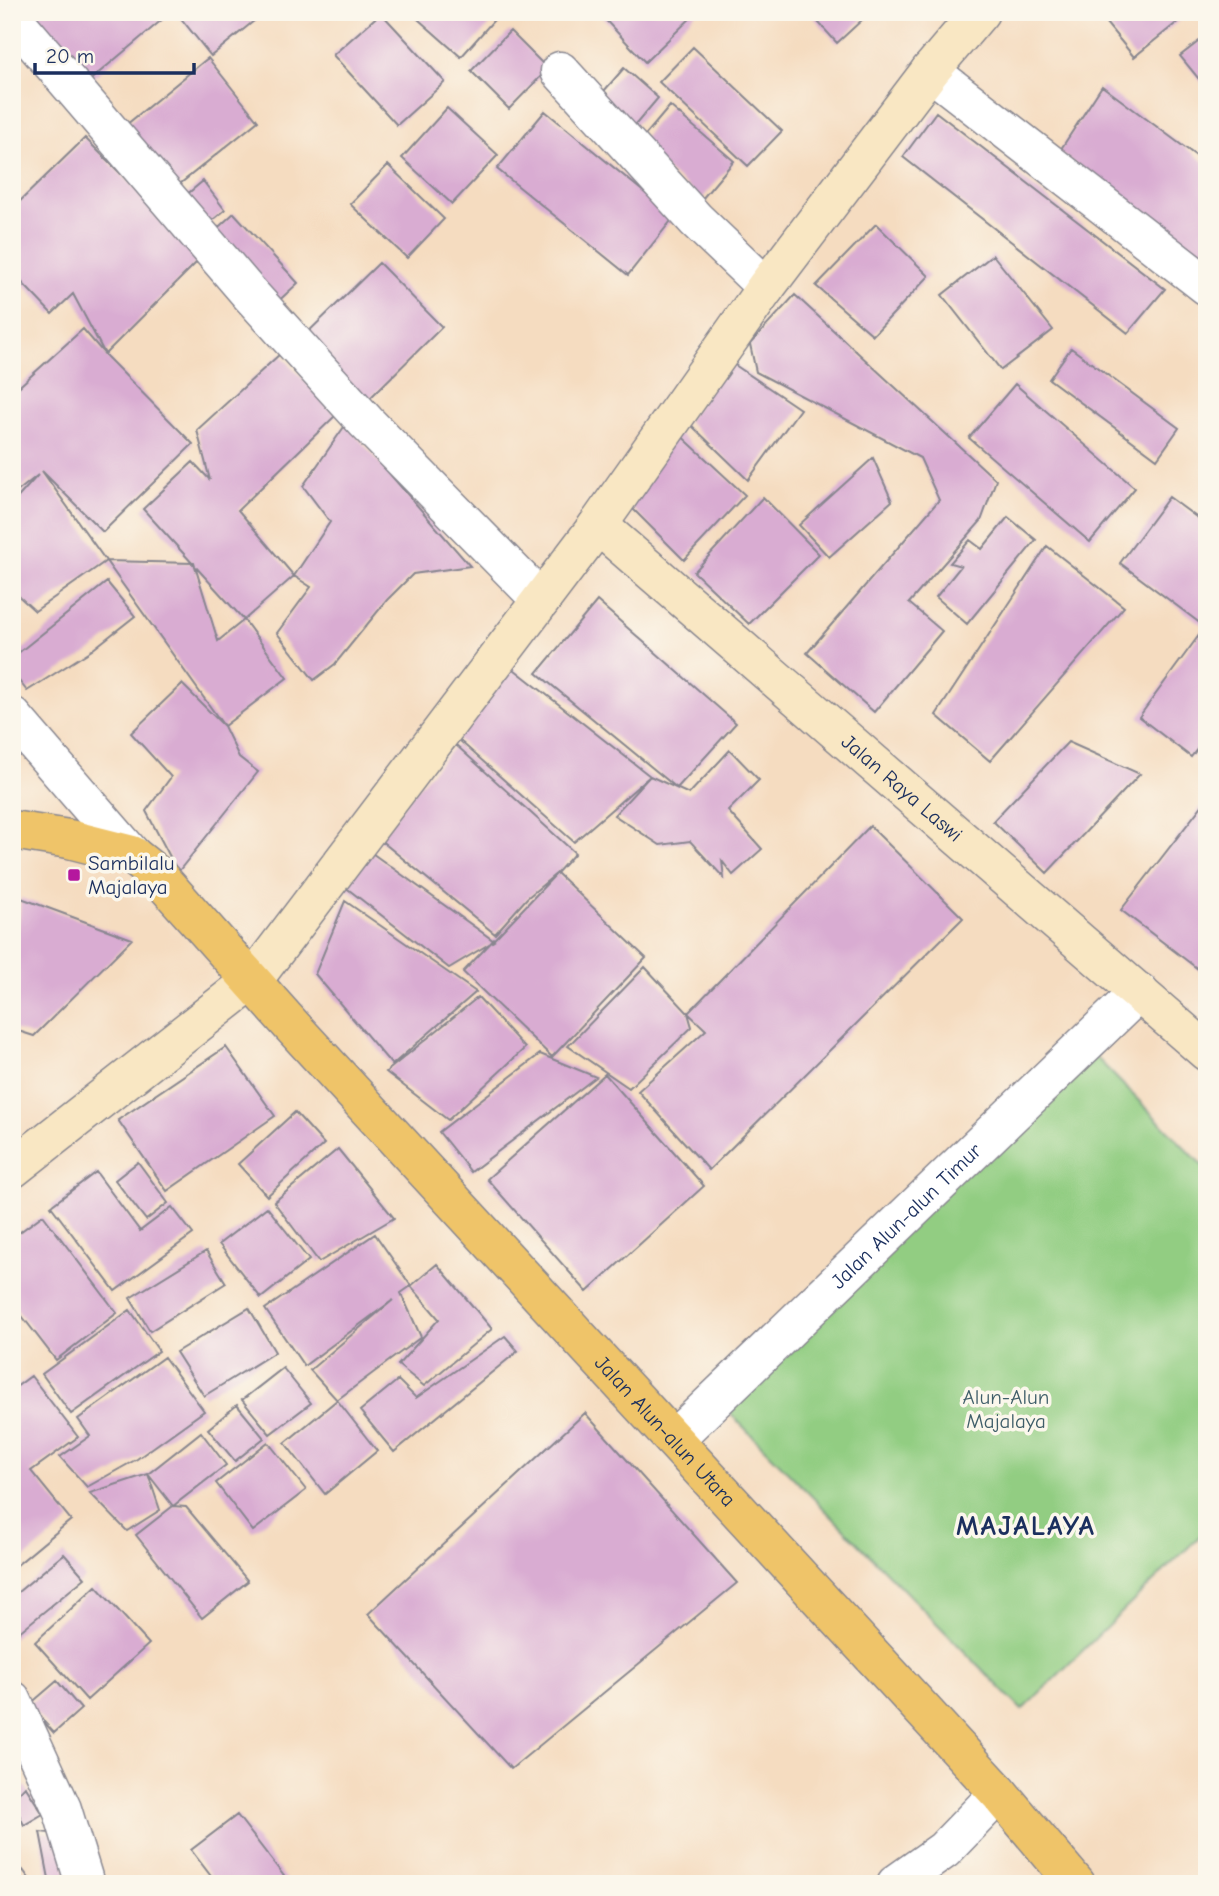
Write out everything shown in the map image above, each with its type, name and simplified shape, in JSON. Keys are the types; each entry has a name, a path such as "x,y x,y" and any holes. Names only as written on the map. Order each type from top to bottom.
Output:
{"main road":[{"path":"12,1169 243,970 541,600 766,286 930,71 980,12"},
{"name":"Jalan Raya Laswi","path":"598,524 1207,1052"},
{"path":"12,830 69,839 145,865"},
{"name":"Jalan Alun-alun Utara","path":"145,865 999,1793 1076,1884"}],"street":[{"path":"12,18 248,292 357,412 541,600"},
{"path":"560,71 696,220 766,286"},
{"path":"930,71 1207,286"},
{"path":"12,716 145,865"},
{"name":"Jalan Alun-alun Timur","path":"674,1439 1139,992"},
{"path":"12,1700 62,1809 85,1884"},
{"path":"896,1884 944,1850 999,1793"}],"green space":[{"name":"Alun-Alun Majalaya","path":"1088,1049 1207,1170 1207,1529 1022,1710 724,1407"}],"building":[{"path":"32,12 157,12 163,19 89,81"},
{"path":"176,12 265,12 211,56"},
{"path":"410,12 501,12 461,57"},
{"path":"598,12 697,12 645,62"},
{"path":"809,12 855,12 862,20 837,43"},
{"path":"1097,12 1190,12 1134,57"},
{"path":"381,13 445,82 397,125 333,55"},
{"path":"510,31 548,69 509,109 471,71"},
{"path":"1207,35 1207,89 1180,56"},
{"path":"693,47 782,131 748,166 659,82"},
{"path":"208,58 258,121 176,187 126,125"},
{"path":"624,68 658,98 631,130 597,99"},
{"path":"1102,86 1207,164 1207,264 1059,152"},
{"path":"670,106 734,161 702,199 637,145"},
{"path":"447,108 498,155 452,204 402,158"},
{"path":"545,111 674,217 628,275 497,169"},
{"path":"936,112 1165,289 1128,333 903,157"},
{"path":"85,138 203,256 105,354 73,294 52,314 12,272 12,209"},
{"path":"388,165 444,219 407,258 350,204"},
{"path":"203,181 225,210 202,229 179,201"},
{"path":"234,213 298,283 272,307 209,236"},
{"path":"876,224 929,276 873,335 816,286"},
{"path":"993,255 1053,330 1001,370 942,295"},
{"path":"379,263 442,327 365,403 301,339"},
{"path":"795,295 996,480 981,521 909,603 942,631 874,712 807,653 939,500 920,458 756,372 750,344"},
{"path":"83,329 193,444 103,532 42,471 106,561 35,611 12,590 12,504 38,475 12,496 12,393"},
{"path":"1071,348 1179,428 1157,459 1049,379"},
{"path":"280,354 336,415 238,510 294,576 244,620 143,509 193,462 210,480 197,430"},
{"path":"729,361 800,409 748,480 687,421"},
{"path":"1015,384 1135,488 1090,542 969,438"},
{"path":"346,424 470,566 413,574 387,600 335,664 314,680 277,633 311,587 294,576 330,522 303,486"},
{"path":"676,431 745,495 684,560 622,498"},
{"path":"873,458 892,501 829,557 799,525"},
{"path":"763,497 819,554 749,624 694,572"},
{"path":"1169,497 1207,525 1207,736 1191,757 1139,717 1205,627 1120,563"},
{"path":"1008,517 1036,540 967,624 936,597 961,566 950,563 970,540 982,549"},
{"path":"1047,546 1124,607 990,761 936,715"},
{"path":"106,561 194,563 218,641 244,620 287,678 224,726"},
{"path":"107,582 135,616 92,650 27,691 12,672 12,658"},
{"path":"597,601 736,723 677,788 537,673"},
{"path":"510,666 650,776 574,842 451,733"},
{"path":"182,684 224,726 239,757 258,772 178,872 146,811 171,777 131,733"},
{"path":"1068,742 1140,774 1047,873 993,821"},
{"path":"456,745 575,853 557,873 527,898 495,934 379,839 413,793"},
{"path":"730,750 759,780 728,811 762,849 733,875 722,861 724,878 690,841 660,845 614,815 650,776 689,794"},
{"path":"1204,803 1207,806 1207,976 1121,910"},
{"path":"870,826 963,918 709,1170 638,1091 706,1030 688,1013"},
{"path":"369,851 494,941 449,968 344,886"},
{"path":"557,873 646,958 552,1057 463,972"},
{"path":"21,898 132,939 34,1036 12,1029"},
{"path":"345,901 476,992 392,1065 315,974"},
{"path":"645,967 688,1013 692,1027 629,1088 568,1046"},
{"path":"478,997 525,1048 448,1120 386,1072"},
{"path":"226,1047 275,1116 167,1191 118,1120"},
{"path":"540,1054 596,1077 471,1172 439,1132"},
{"path":"605,1074 704,1186 587,1292 487,1179"},
{"path":"295,1112 324,1144 267,1196 238,1164"},
{"path":"338,1149 394,1218 319,1262 274,1202"},
{"path":"138,1162 168,1203 146,1220 115,1180"},
{"path":"96,1172 140,1231 172,1207 193,1234 115,1291 51,1206"},
{"path":"267,1207 309,1260 261,1298 219,1244"},
{"path":"43,1215 117,1313 56,1360 12,1303 12,1238"},
{"path":"375,1234 411,1286 401,1293 421,1337 337,1400 310,1370 393,1300 304,1366 265,1309"},
{"path":"206,1251 226,1283 150,1331 130,1298"},
{"path":"437,1264 492,1329 424,1386 398,1365 439,1319 411,1286"},
{"path":"249,1308 275,1352 204,1396 176,1352"},
{"path":"130,1310 159,1351 71,1414 42,1374"},
{"path":"505,1336 518,1351 394,1452 360,1411 398,1380 416,1398"},
{"path":"164,1357 204,1411 137,1459 87,1487 60,1457 90,1436 78,1419"},
{"path":"283,1368 311,1403 270,1434 242,1400"},
{"path":"31,1376 78,1437 31,1471 71,1520 12,1569 12,1390"},
{"path":"337,1400 377,1451 325,1494 285,1443"},
{"path":"237,1405 264,1438 235,1461 208,1429"},
{"path":"585,1413 737,1583 511,1769 368,1614"},
{"path":"201,1432 226,1465 173,1506 148,1474"},
{"path":"268,1442 306,1490 253,1531 216,1483"},
{"path":"148,1474 160,1510 127,1531 90,1493"},
{"path":"173,1506 186,1507 248,1581 202,1618 136,1535"},
{"path":"64,1554 85,1578 12,1638 12,1597"},
{"path":"96,1586 149,1644 87,1700 35,1642"},
{"path":"57,1681 81,1709 54,1733 29,1705"},
{"path":"25,1786 43,1814 24,1825 12,1800"},
{"path":"12,1815 18,1823 19,1860 12,1864"},
{"path":"237,1815 290,1884 217,1884 191,1850"},
{"path":"40,1832 60,1834 68,1884 50,1884"},
{"path":"23,1870 33,1884 12,1884 12,1880"}],"place":[{"name":"Sambilalu Majalaya","path":"74,875"}],"district":[{"name":"MAJALAYA","path":"1026,1525"}]}
